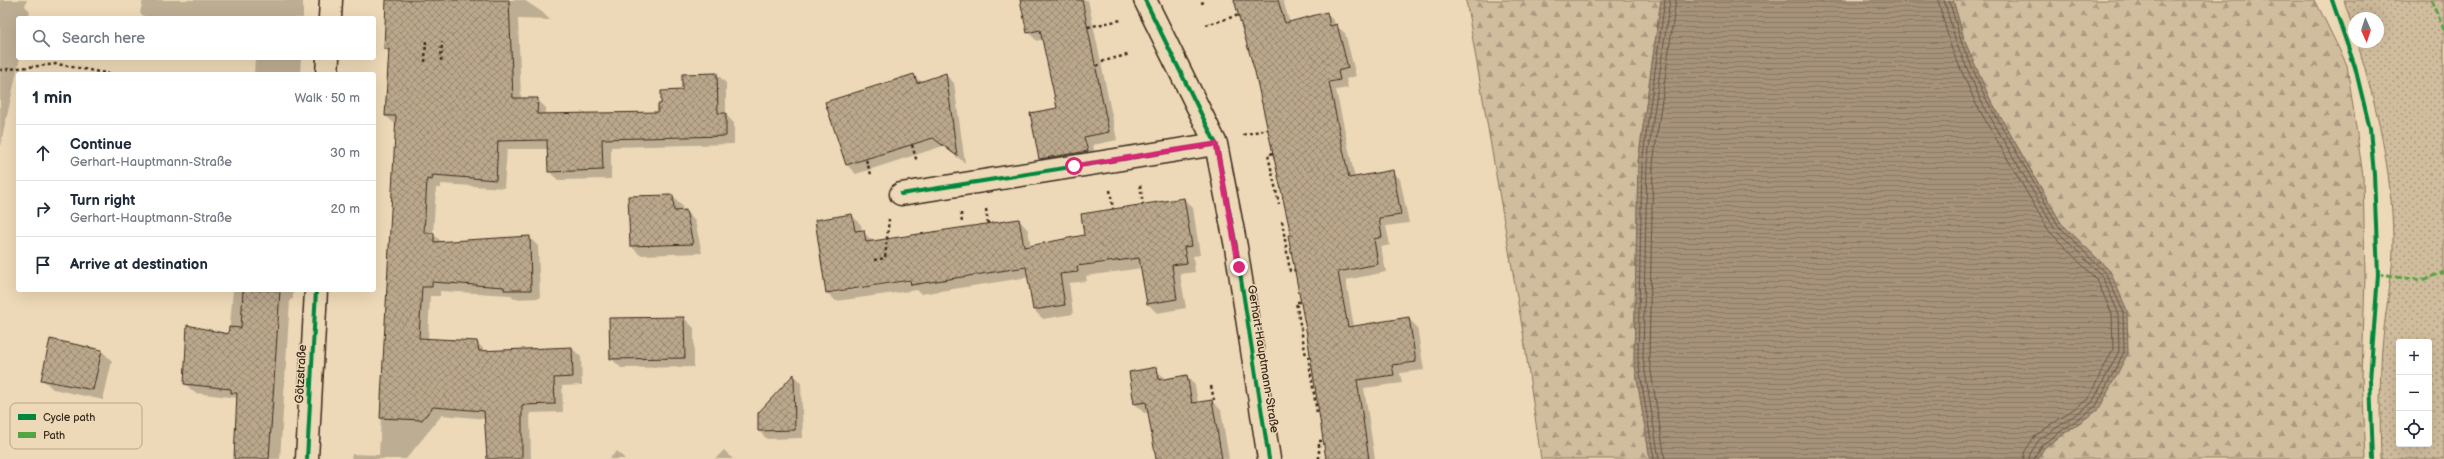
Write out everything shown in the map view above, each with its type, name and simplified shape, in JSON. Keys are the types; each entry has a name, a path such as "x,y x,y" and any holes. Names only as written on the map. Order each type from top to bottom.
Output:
{"street":[{"path":"330,16 331,0"},
{"name":"Gerhart-Hauptmann-Straße","path":"1145,0 1216,144 1236,247 1269,459"},
{"path":"327,72 328,60"},
{"path":"901,194 1216,144"},
{"name":"Götzstraße","path":"307,459 316,292"}],"path":[{"path":"1201,3 1205,2"},
{"path":"1206,25 1239,15"},
{"path":"1088,27 1121,20"},
{"path":"425,62 426,38"},
{"path":"441,61 442,42"},
{"path":"1097,66 1104,61 1130,54"},
{"path":"0,70 57,64 99,72"},
{"path":"1238,136 1268,129"},
{"path":"912,145 917,163"},
{"path":"1273,153 1268,155 1279,204"},
{"path":"866,160 872,177"},
{"path":"1140,182 1143,204"},
{"path":"1110,186 1114,209"},
{"path":"874,260 885,258 890,214"},
{"path":"1282,221 1290,271 1295,270"},
{"path":"1300,302 1296,302 1317,413 1319,413"},
{"path":"1211,386 1214,400"},
{"path":"1319,459 1319,441 1323,441"}],"green space":[{"path":"1466,0 1661,0 1638,162 1634,360 1650,459 1541,459 1523,332"},
{"path":"1953,0 2315,0 2347,65 2363,176 2365,275 2362,377 2366,459 2037,459 2045,447 2099,409 2110,271 2061,223 1989,97 1965,42"},
{"path":"2344,0 2444,0 2444,459 2381,459 2381,368 2384,325 2390,288 2393,238 2390,188 2382,139 2371,90 2359,48 2384,48 2384,12 2348,13"}],"water":[{"path":"1661,0 1953,0 1965,42 1989,97 2061,223 2110,271 2127,310 2128,353 2099,409 2045,447 2037,459 1650,459 1634,360 1638,162"}],"building":[{"path":"386,0 509,0 513,98 538,98 537,114 658,112 658,104 661,104 661,91 682,90 682,74 717,73 718,113 726,113 726,136 602,139 603,170 548,172 547,140 498,141 496,180 433,175 432,180 427,179 424,233 434,233 434,242 530,236 531,290 504,290 504,287 432,282 432,287 422,287 419,338 477,341 479,351 572,347 573,377 554,378 555,404 522,405 522,459 487,459 484,411 433,407 422,420 380,418 396,116 385,116 389,49 384,49"},
{"path":"1020,0 1082,0 1109,132 1084,137 1088,151 1039,159 1030,113 1057,108 1040,30 1027,33"},
{"path":"1234,0 1278,0 1285,23 1327,12 1330,26 1337,24 1348,68 1338,71 1340,80 1329,82 1349,178 1393,170 1401,215 1379,218 1382,237 1374,239 1378,264 1338,272 1348,327 1409,317 1416,362 1392,365 1394,375 1357,380 1369,459 1326,459 1307,335 1288,235 1291,235 1255,72"},
{"path":"946,73 957,156 933,138 846,165 825,102 914,74 917,83"},
{"path":"673,195 674,211 686,210 693,244 630,246 628,196"},
{"path":"1184,198 1192,246 1184,247 1187,263 1172,265 1177,299 1147,304 1139,258 1077,266 1078,272 1060,274 1065,305 1033,310 1026,267 911,285 910,280 826,293 815,220 852,214 855,231 864,230 866,242 1019,219 1024,247 1084,235 1081,214"},
{"path":"243,292 280,292 269,459 234,459 237,393 231,393 231,389 184,384 187,325 228,334 229,327 241,328"},
{"path":"684,317 685,358 610,359 609,318"},
{"path":"50,339 102,350 93,390 41,380"},
{"path":"1157,367 1159,380 1187,375 1192,403 1212,400 1222,459 1156,459 1146,402 1134,404 1129,372"},
{"path":"794,374 795,430 758,431 758,413"}],"marked path":[{"path":"2431,0 2444,30"},
{"path":"2378,275 2422,280 2444,272"}],"cycle path":[{"path":"1145,0 1216,144 1236,247 1269,459"},
{"path":"2332,0 2355,67 2370,129 2374,175 2378,275 2370,380 2373,459"},
{"path":"901,194 1216,144"},
{"path":"307,459 316,292"}],"route":[{"path":"1074,166 1216,144 1239,267"}]}
